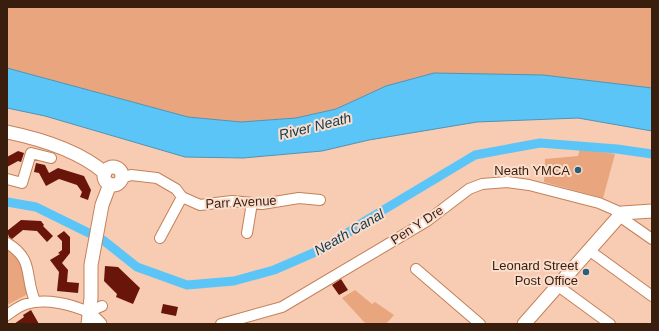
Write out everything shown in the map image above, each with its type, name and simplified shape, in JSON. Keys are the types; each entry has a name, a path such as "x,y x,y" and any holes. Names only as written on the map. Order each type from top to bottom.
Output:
{"main road":[{"path":"7,132 71,151 94,164 108,178"},
{"path":"100,324 88,318 91,298 91,265 102,205 111,167 117,168 121,172 122,178"},
{"path":"528,323 558,286 621,215 652,211"}],"street":[{"path":"7,179 22,183 30,152 51,158"},
{"name":"Parr Avenue","path":"122,178 131,175 157,178 176,189 182,197 200,205 232,201 262,204 299,198 320,200"},
{"name":"Pen Y Dre","path":"221,324 282,307 427,221 469,189 482,184 507,182 529,185 599,202 621,215 652,239"},
{"path":"160,238 182,197"},
{"path":"247,234 252,204"},
{"path":"7,243 21,253 26,261 35,301"},
{"path":"590,251 652,296"},
{"path":"416,269 480,324"},
{"path":"558,286 608,323"},
{"path":"7,315 24,304 35,301 75,305 88,318 102,306"}],"shaded area":[{"path":"7,7 652,7 652,88 543,75 386,86 336,109 296,118 241,122 188,117 7,68"},
{"name":"Neath YMCA","path":"580,149 615,154 603,198 544,182 545,159 578,156"},
{"path":"7,247 23,262 27,292 26,295 7,305"},
{"path":"355,290 372,304 375,302 394,315 386,324 366,324 342,298"}],"water":[{"name":"River Neath","path":"7,68 188,117 241,122 296,118 336,109 386,86 434,73 543,75 652,88 652,131 578,118 477,122 369,140 322,151 243,158 185,157 45,116 7,108"}],"building":[{"path":"18,151 24,153 21,162 18,161 7,167 7,157"},
{"path":"36,163 45,165 49,173 58,168 84,176 91,190 88,200 80,197 82,192 77,185 59,179 46,186 39,173 34,172"},
{"path":"21,220 41,221 44,225 43,226 53,236 47,242 37,231 23,230 12,239 9,237 7,231"},
{"path":"64,231 70,237 70,253 62,263 68,270 67,282 79,283 78,293 57,291 59,272 50,260 60,254 58,253 62,250 62,241 57,236"},
{"path":"105,266 118,267 140,288 133,304 116,297 117,294 104,281"},
{"path":"341,279 348,290 339,295 332,285"},
{"path":"163,304 178,307 176,316 161,313"},
{"path":"31,310 39,324 14,324 24,317 23,315"}],"waterway":[{"name":"Neath Canal","path":"7,202 36,207 103,240 137,267 187,285 234,281 274,270 327,247 365,221 475,155 540,143 617,149 652,154"}],"place":[{"name":"Neath YMCA","path":"578,170"},
{"name":"Leonard Street Post Office","path":"586,272"}]}
